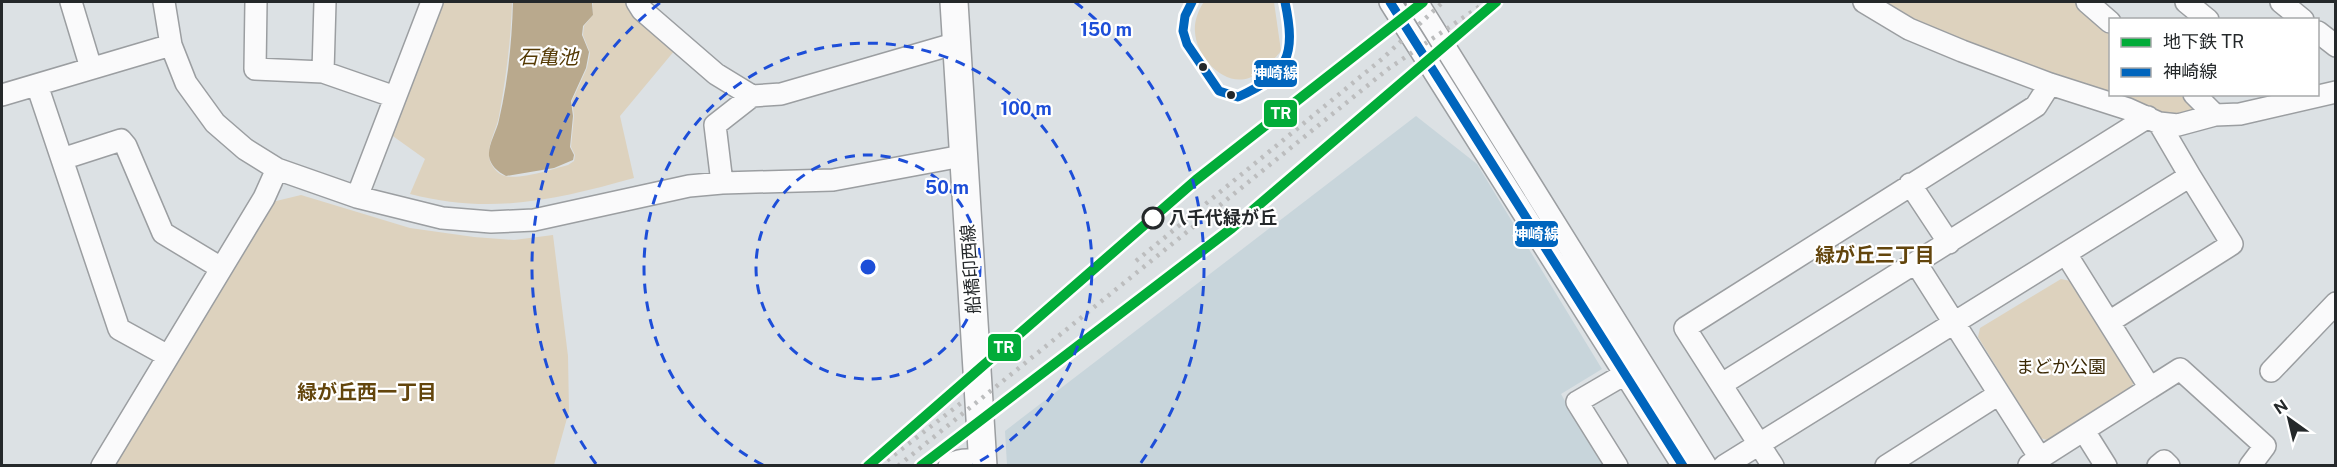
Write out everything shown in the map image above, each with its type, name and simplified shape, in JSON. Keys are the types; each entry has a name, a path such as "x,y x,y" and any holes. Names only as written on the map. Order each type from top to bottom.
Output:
{"main road":[{"name":"船橋印西線","path":"954,2 982,463"}],"street":[{"path":"71,2 91,68"},
{"path":"164,2 171,45 186,83 215,123 245,148 277,169 357,197 442,218 502,222 534,220 689,186 833,180 962,156"},
{"path":"256,2 255,69 323,72 395,97"},
{"path":"323,72 325,2"},
{"path":"357,197 432,2"},
{"path":"637,2 642,10 716,74 752,96"},
{"path":"1390,2 1683,465"},
{"path":"1417,2 1706,465"},
{"path":"1864,2 1910,28 2050,84 2153,120 2178,125 2215,115 2240,114 2303,97"},
{"path":"2087,2 2109,21"},
{"path":"2186,2 2206,18"},
{"path":"2281,2 2301,18"},
{"path":"2319,33 2336,46"},
{"path":"722,183 715,125 752,96 782,94 957,43"},
{"path":"2,95 171,45"},
{"path":"1773,465 1685,328 2036,106 2050,84"},
{"path":"37,85 119,329 168,356"},
{"path":"2319,95 2336,92"},
{"path":"2196,96 2215,115"},
{"path":"2109,322 2232,244 2153,120"},
{"path":"1722,384 1916,263 2153,120"},
{"path":"62,159 121,140 126,146 163,233 221,268"},
{"path":"102,465 264,198 277,169"},
{"path":"1724,465 1760,445 2190,176"},
{"path":"1910,184 1949,243"},
{"path":"2066,254 2150,388"},
{"path":"1916,263 1999,394 2034,462 2180,369 2265,446 2250,465"},
{"path":"2271,371 2336,303"},
{"path":"1617,465 1576,402 1625,374"},
{"path":"1886,465 1999,394"},
{"path":"2084,431 2106,465"},
{"path":"949,465 954,461 965,459 982,463"},
{"path":"2158,465 2164,461 2169,465"}],"shaded area":[{"path":"1416,116 1477,164 1602,369 1561,394 1602,465 1007,465 1005,431"}],"green space":[{"path":"441,2 512,2 504,88 489,156 496,171 511,177 545,171 568,165 574,161 575,155 571,147 574,116 572,101 587,68 590,53 583,35 584,26 593,15 593,2 625,2 640,22 675,50 620,116 634,178 577,193 496,204 440,200 410,194 425,159 390,134"},
{"path":"1204,2 1274,2 1281,51 1257,74 1249,78 1239,80 1221,74 1200,51 1197,41 1196,20"},
{"path":"1864,2 2076,2 2109,29 2109,96 2188,96 2198,106 2194,114 2180,116 2128,109"},
{"path":"301,195 410,228 514,240 553,235 568,356 569,411 554,465 114,466 272,202"},
{"name":"まどか公園","path":"2061,279 2071,281 2134,382 2128,393 2051,441 2040,438 1978,337 1980,328"}],"water":[{"name":"石亀池","path":"513,2 592,2 593,15 583,26 582,35 589,52 586,68 571,101 573,116 570,147 574,155 573,160 554,168 506,176 493,165 489,151 505,91 511,46"}],"railway":[{"path":"1136,261 1382,59 1443,2"},
{"path":"898,466 1388,69 1486,2"},
{"path":"880,466 961,403"}],"metro line":[{"name":"TR","path":"868,466 1196,180 1423,2"},
{"name":"TR","path":"921,466 1232,228 1496,2"}],"transit line":[{"name":"神崎線","path":"1192,2 1185,16 1183,31 1187,44 1219,91 1238,97 1268,80 1285,61 1289,36 1285,2"},
{"name":"神崎線","path":"1390,2 1683,466"}],"place":[{"name":"八千代緑が丘","path":"1153,218"}],"district":[{"name":"緑が丘三丁目","path":"1875,255"},
{"name":"緑が丘西一丁目","path":"367,392"}]}
